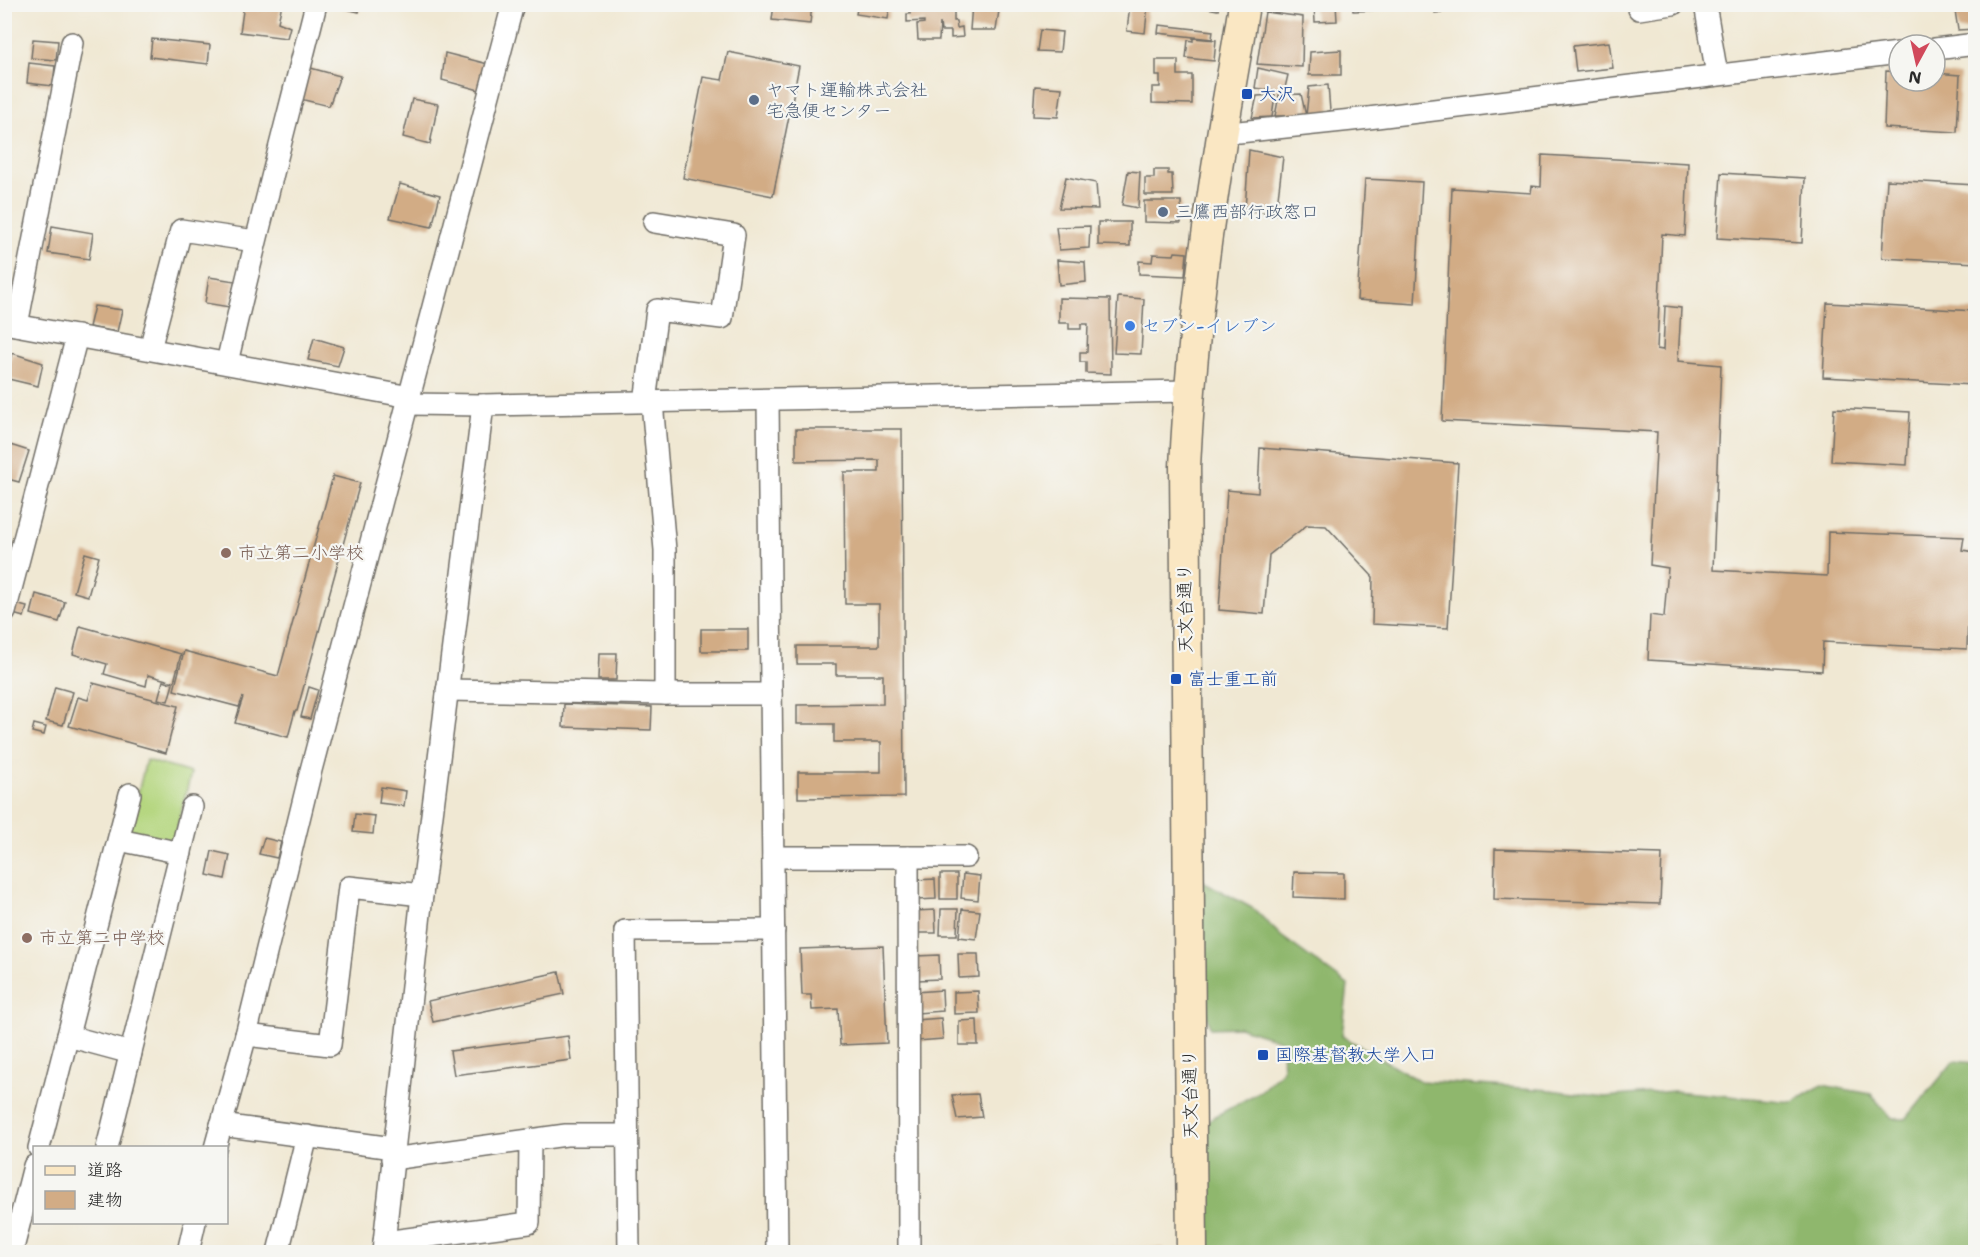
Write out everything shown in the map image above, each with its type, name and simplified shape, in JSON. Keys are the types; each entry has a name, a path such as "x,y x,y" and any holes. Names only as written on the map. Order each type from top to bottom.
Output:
{"main road":[{"name":"天文台通り","path":"1192,1252 1184,527 1188,391 1222,132 1244,4"}],"street":[{"path":"227,363 255,242 316,4"},
{"path":"216,1146 246,1035 314,758 513,4"},
{"path":"1638,4 1639,9 1673,4"},
{"path":"1705,4 1717,75"},
{"path":"72,43 11,324 227,363 409,401 483,405 1188,391"},
{"path":"1947,48 1976,44"},
{"path":"1222,132 1352,120 1887,54"},
{"path":"654,222 734,235 722,318 657,310 648,402 665,550 665,694"},
{"path":"150,349 181,230 255,242"},
{"path":"5,612 77,336"},
{"path":"768,400 777,1252"},
{"path":"483,405 422,895 383,1247 529,1223 530,1140"},
{"path":"447,690 771,694"},
{"path":"40,1146 130,794"},
{"path":"113,1126 192,807"},
{"path":"119,840 181,853"},
{"path":"773,857 966,857"},
{"path":"908,857 909,1252"},
{"path":"246,1035 330,1046 349,887 422,895"},
{"path":"629,1252 625,931 774,930"},
{"path":"68,1036 131,1053"},
{"path":"221,1125 307,1137 392,1154 566,1135 627,1135"},
{"path":"278,1252 307,1137"},
{"path":"4,1251 11,1252 33,1170"},
{"path":"188,1252 195,1224"}],"green space":[{"path":"146,760 191,773 173,845 128,834"},
{"path":"1199,879 1254,909 1281,936 1348,985 1342,1036 1420,1081 1550,1090 1605,1097 1674,1091 1793,1102 1822,1085 1871,1094 1892,1119 1906,1119 1954,1061 1975,1063 1975,1252 1201,1252 1196,1127 1261,1091 1283,1070 1280,1040 1239,1027 1210,1028 1204,1004"}],"building":[{"path":"244,4 282,4 278,22 290,27 287,38 240,32"},
{"path":"326,4 361,4 359,12"},
{"path":"774,4 812,4 810,24 772,20"},
{"path":"858,4 890,4 888,19 856,14"},
{"path":"910,4 954,4 954,21 956,21 957,28 962,27 963,37 951,38 951,31 941,31 940,23 939,40 918,40 917,24 924,23 924,21 907,22"},
{"path":"972,4 1000,4 996,30 970,30"},
{"path":"1130,4 1148,4 1145,33 1127,31"},
{"path":"1186,4 1219,4 1218,10"},
{"path":"1314,4 1336,4 1337,21 1315,22"},
{"path":"1352,4 1382,4 1382,10 1353,11"},
{"path":"1434,4 1462,4 1463,10 1435,13"},
{"path":"1954,4 1976,4 1976,29 1958,30"},
{"path":"1265,12 1303,17 1302,67 1257,64"},
{"path":"1159,25 1213,31 1212,39 1158,33"},
{"path":"1040,30 1062,32 1060,52 1037,51"},
{"path":"1193,38 1216,40 1214,61 1186,58 1188,40 1193,41"},
{"path":"33,39 58,41 56,60 31,58"},
{"path":"152,39 210,45 208,64 150,57"},
{"path":"1609,42 1613,68 1576,72 1573,46"},
{"path":"1341,50 1341,75 1309,75 1310,52"},
{"path":"728,52 799,66 773,196 683,178 703,77 722,80"},
{"path":"445,53 488,64 483,91 442,80"},
{"path":"1156,60 1178,60 1178,75 1192,75 1192,104 1152,103 1152,87 1160,87 1160,76 1156,76"},
{"path":"29,63 55,66 53,86 27,83"},
{"path":"307,67 340,76 329,106 300,99"},
{"path":"1258,68 1288,75 1284,92 1255,88"},
{"path":"1886,71 1887,93 1947,93 1947,74 1960,75 1957,132 1884,128"},
{"path":"1328,85 1330,111 1306,116 1309,87"},
{"path":"1035,86 1062,88 1058,117 1033,116"},
{"path":"1301,94 1306,116 1275,116 1279,95"},
{"path":"1275,95 1272,117 1252,118 1257,96"},
{"path":"412,99 438,104 430,144 403,137"},
{"path":"1249,150 1283,157 1276,214 1245,210"},
{"path":"1542,155 1688,163 1685,236 1662,234 1657,349 1663,350 1665,306 1681,308 1678,361 1721,365 1713,570 1827,576 1828,532 1964,537 1962,550 1976,552 1976,618 1968,618 1967,649 1823,642 1822,671 1648,660 1650,615 1664,617 1668,568 1650,565 1657,432 1442,421 1452,188 1531,193 1532,186 1541,187"},
{"path":"1154,170 1168,170 1168,174 1172,174 1173,195 1145,195 1145,178 1154,178"},
{"path":"1128,171 1140,172 1138,208 1122,205"},
{"path":"1721,173 1805,178 1802,243 1717,238"},
{"path":"1066,177 1096,183 1098,209 1059,208"},
{"path":"1365,179 1422,182 1415,304 1357,300"},
{"path":"1887,180 1976,185 1976,263 1882,258"},
{"path":"400,184 440,195 432,227 390,218"},
{"name":"三鷹西部行政窓口","path":"1144,201 1181,201 1181,223 1144,222"},
{"path":"1098,222 1130,222 1130,246 1098,245"},
{"path":"52,226 93,233 89,259 48,253"},
{"path":"1090,226 1089,248 1059,250 1056,227"},
{"path":"1175,252 1187,253 1185,276 1139,274 1139,261 1152,262 1153,254 1174,255"},
{"path":"1057,260 1085,262 1086,282 1059,285"},
{"path":"209,277 235,281 229,307 205,303"},
{"path":"1118,297 1144,299 1141,354 1114,353"},
{"path":"1059,298 1110,299 1111,374 1086,373 1086,362 1080,362 1080,352 1087,352 1088,324 1081,324 1081,329 1069,329 1069,323 1059,323"},
{"path":"1827,303 1976,311 1973,385 1823,377"},
{"path":"94,306 122,310 117,332 89,327"},
{"path":"314,338 344,347 338,366 308,360"},
{"path":"12,353 43,363 38,386 4,378"},
{"path":"1834,408 1910,412 1907,465 1831,461"},
{"path":"796,429 902,429 904,797 798,798 798,772 881,772 881,742 834,742 834,724 797,724 797,705 883,704 883,675 836,675 836,664 797,664 797,646 879,646 879,604 845,604 844,472 879,472 879,460 796,461"},
{"path":"4,443 29,451 19,482 4,478"},
{"path":"1260,448 1458,463 1448,628 1372,624 1373,577 1326,526 1307,525 1269,555 1264,614 1219,610 1227,490 1258,493"},
{"path":"333,476 360,483 288,737 235,723 243,697 239,707 174,690 184,651 278,676"},
{"path":"85,553 99,557 88,596 74,592"},
{"path":"36,594 65,602 59,622 31,614"},
{"path":"15,604 27,607 24,617 13,614"},
{"path":"80,626 181,654 174,682 148,675 146,686 104,674 107,664 73,654"},
{"path":"701,629 748,629 748,651 701,651"},
{"path":"599,653 617,653 616,680 598,680"},
{"path":"163,681 173,684 168,701 158,699"},
{"path":"93,683 178,706 166,753 69,726 78,697 88,700"},
{"path":"55,687 73,692 63,725 46,721"},
{"path":"309,687 318,690 310,719 301,717"},
{"path":"564,704 652,707 651,730 563,727"},
{"path":"34,724 46,727 44,735 32,732"},
{"path":"381,787 406,791 404,806 379,803"},
{"path":"355,814 375,816 373,834 353,832"},
{"path":"264,838 281,842 277,858 259,854"},
{"path":"1495,849 1662,854 1660,904 1494,899"},
{"path":"212,851 230,855 225,879 207,875"},
{"path":"1294,872 1344,873 1344,899 1293,897"},
{"path":"940,874 957,874 957,899 940,899"},
{"path":"963,874 980,876 978,900 961,898"},
{"path":"935,879 936,899 917,900 915,880"},
{"path":"941,909 958,909 957,935 940,935"},
{"path":"962,909 980,911 976,939 959,937"},
{"path":"935,910 936,933 916,933 915,911"},
{"path":"883,946 887,1043 840,1045 838,1009 812,1010 811,995 802,995 800,949"},
{"path":"958,954 978,954 979,977 959,978"},
{"path":"939,955 940,979 917,980 916,956"},
{"path":"559,972 564,994 433,1022 428,1001"},
{"path":"942,990 943,1011 917,1013 916,992"},
{"path":"978,991 979,1013 954,1014 954,992"},
{"path":"941,1018 943,1039 917,1041 916,1020"},
{"path":"977,1020 978,1045 959,1045 959,1021"},
{"path":"568,1036 571,1060 454,1075 450,1051"},
{"path":"978,1094 982,1117 957,1119 952,1095"},
{"path":"1108,1247 1135,1247 1135,1252 1108,1252"},
{"path":"1139,1247 1164,1248 1164,1252 1138,1252"}],"place":[{"name":"大沢","path":"1247,94"},
{"name":"ヤマト運輸株式会社 宅急便センター","path":"754,100"},
{"name":"三鷹西部行政窓口","path":"1163,212"},
{"name":"セブン-イレブン","path":"1130,326"},
{"name":"市立第二小学校","path":"226,553"},
{"name":"富士重工前","path":"1176,679"},
{"name":"市立第二中学校","path":"27,938"},
{"name":"国際基督教大学入口","path":"1263,1055"}]}
